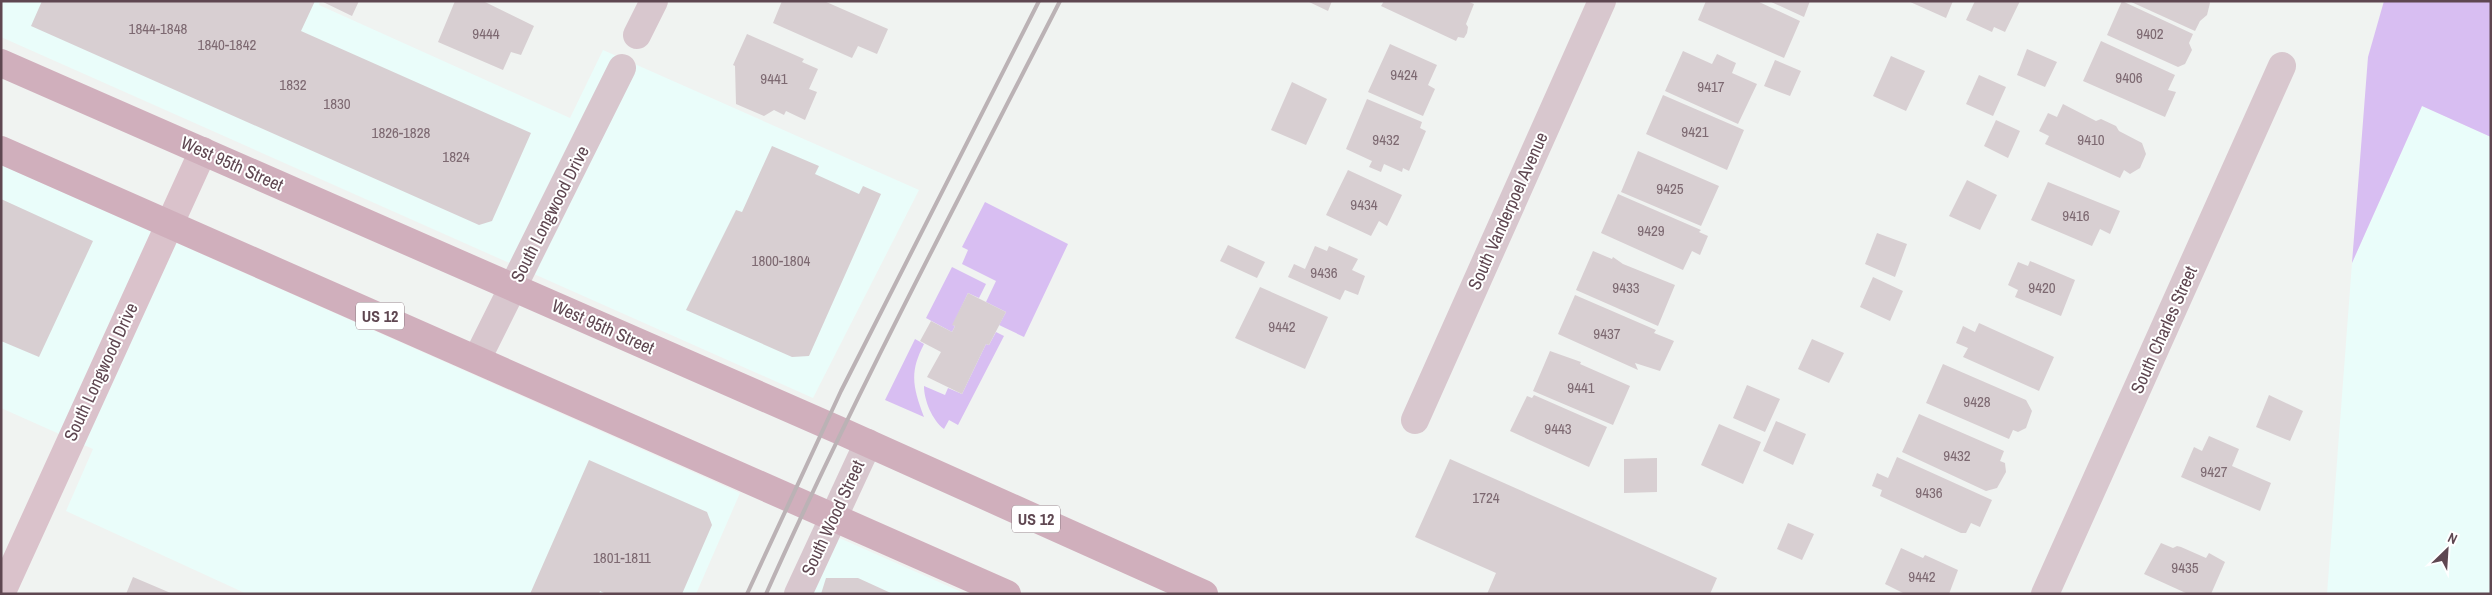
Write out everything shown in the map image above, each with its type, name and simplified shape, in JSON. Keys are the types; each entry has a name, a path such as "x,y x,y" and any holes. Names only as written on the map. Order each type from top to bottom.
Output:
{"main road":[{"name":"West 95th Street","path":"1,63 868,443 1204,594"},
{"name":"US 12","path":"1,150 833,515 1007,594"}],"street":[{"path":"637,34 654,1"},
{"name":"South Vanderpoel Avenue","path":"1415,420 1602,1"},
{"name":"South Charles Street","path":"2045,594 2282,66"},
{"name":"South Longwood Drive","path":"477,359 622,68"},
{"name":"South Longwood Drive","path":"2,594 202,151"},
{"name":"South Wood Street","path":"798,594 868,443"}],"shaded area":[{"path":"1,1 320,1 319,5 570,118 603,50 919,190 813,398 1,37"},
{"path":"2384,1 2491,1 2491,137 2422,106 2352,263 2368,57"},
{"path":"2422,106 2491,137 2491,594 2327,594 2352,263"},
{"path":"1,165 740,493 696,594 247,594 66,511 93,449 1,408"},
{"path":"985,202 1068,244 1024,337 999,325 1006,312 986,302 996,281 962,264 968,250 962,247"},
{"path":"952,267 986,284 979,298 968,293 953,325 955,326 952,332 926,318"},
{"path":"996,332 1004,336 958,425 949,420 944,429 930,409 925,397 924,386 945,395 948,388 962,394 986,344 989,345"},
{"path":"915,339 924,344 916,363 914,380 917,397 924,417 885,400"},
{"path":"835,536 966,594 811,594"}],"building":[{"path":"42,1 315,1 301,31 531,133 492,221 479,225 31,26"},
{"path":"321,1 359,1 352,16"},
{"path":"455,1 483,1 534,26 521,55 511,52 503,70 438,42"},
{"path":"782,1 824,1 888,29 877,54 858,46 852,58 773,23"},
{"path":"1307,1 1332,1 1328,11"},
{"path":"1384,1 1467,1 1474,4 1466,24 1468,27 1467,33 1464,38 1458,37 1456,41 1381,6"},
{"path":"1706,1 1757,1 1800,21 1784,58 1698,20"},
{"path":"1769,1 1810,1 1804,17"},
{"path":"1908,1 1953,1 1946,18"},
{"path":"1975,1 2020,1 2005,32 1994,27 1992,32 1966,20"},
{"path":"2122,1 2193,34 2189,43 2192,50 2185,64 2178,67 2107,35"},
{"path":"2129,1 2209,1 2210,3 2207,15 2200,21 2195,31"},
{"path":"747,34 804,59 802,62 818,69 809,89 817,92 805,120 786,111 784,115 774,110 764,116 736,104 735,66 733,65"},
{"path":"2101,41 2175,75 2168,90 2176,92 2165,117 2083,81"},
{"path":"1390,44 1437,65 1428,85 1435,89 1423,116 1368,92"},
{"path":"2027,49 2057,62 2045,87 2017,75"},
{"path":"1683,51 1712,64 1717,54 1736,63 1732,73 1757,84 1738,124 1665,91"},
{"path":"1891,56 1925,71 1906,111 1873,96"},
{"path":"1775,60 1801,71 1790,96 1764,86"},
{"path":"1979,75 2006,87 1993,116 1966,104"},
{"path":"1292,82 1327,99 1306,145 1271,130"},
{"path":"1663,95 1744,130 1727,170 1646,134"},
{"path":"1367,99 1422,122 1420,128 1426,131 1409,171 1403,168 1402,172 1384,164 1381,172 1369,167 1372,161 1346,149"},
{"path":"2063,104 2096,121 2101,119 2116,126 2119,131 2142,143 2146,154 2140,168 2130,174 2124,170 2120,178 2045,144 2049,136 2039,131 2048,113 2057,117"},
{"path":"1996,120 2020,131 2008,158 1984,146"},
{"path":"772,146 819,166 815,174 859,194 863,186 881,194 809,356 792,357 686,310 736,210 742,212"},
{"path":"1638,151 1719,186 1701,226 1621,192"},
{"path":"1348,170 1402,195 1387,226 1379,221 1371,236 1326,215"},
{"path":"1967,180 1997,195 1980,230 1949,216"},
{"path":"2048,182 2120,211 2110,234 2100,229 2092,246 2031,220"},
{"path":"1618,194 1701,230 1699,232 1708,236 1700,255 1692,251 1683,270 1601,233"},
{"path":"1,199 93,241 39,357 1,341"},
{"path":"1877,233 1907,244 1895,277 1865,264"},
{"path":"1228,245 1265,262 1257,278 1220,261"},
{"path":"1315,246 1327,251 1329,246 1358,259 1352,270 1365,276 1358,295 1345,290 1340,300 1288,277 1294,264 1305,269"},
{"path":"1593,251 1612,259 1613,257 1623,264 1675,285 1658,326 1576,290"},
{"path":"2030,261 2075,280 2061,316 2015,297 2018,290 2008,285 2018,262 2028,266"},
{"path":"1873,277 1903,291 1890,321 1860,307"},
{"path":"1260,287 1328,317 1305,369 1235,338"},
{"path":"968,293 1006,312 989,345 986,344 962,394 927,377 941,352 920,341 931,321 952,332 955,326 952,325"},
{"path":"1575,295 1656,330 1654,333 1674,341 1660,371 1635,363 1638,370 1558,334"},
{"path":"1979,323 2054,357 2039,391 1963,357 1968,348 1956,343 1963,326 1975,332"},
{"path":"1812,339 1844,353 1829,383 1798,369"},
{"path":"1550,351 1581,362 1580,364 1630,386 1613,425 1533,391"},
{"path":"1943,364 2026,400 2032,411 2026,428 2018,432 2013,430 2009,439 1926,403"},
{"path":"1747,385 1780,399 1765,432 1733,418"},
{"path":"1534,395 1607,427 1589,467 1510,431 1527,396 1532,398"},
{"path":"2269,395 2303,411 2290,441 2256,427"},
{"path":"1919,414 2004,451 2000,461 2005,463 2006,472 1997,488 1986,491 1902,452"},
{"path":"1776,421 1806,434 1793,465 1763,451"},
{"path":"1719,424 1761,442 1743,484 1701,465"},
{"path":"2209,436 2239,449 2232,466 2271,483 2260,511 2181,477 2194,447 2202,451"},
{"path":"1897,457 1992,500 1980,527 1971,523 1966,533 1961,533 1880,496 1882,490 1872,486 1877,473 1888,478"},
{"path":"1657,458 1657,492 1624,493 1624,459"},
{"path":"1450,459 1717,578 1710,594 1487,594 1496,573 1415,537"},
{"path":"589,460 707,512 712,525 682,594 606,594 600,591 599,594 530,594"},
{"path":"1788,523 1814,534 1802,560 1777,549"},
{"path":"2161,543 2173,548 2181,547 2206,558 2209,553 2225,562 2211,594 2188,594 2144,574"},
{"path":"1901,548 1923,558 1925,555 1958,570 1949,594 1905,594 1885,584"},
{"path":"133,577 173,594 126,594"},
{"path":"826,578 858,578 893,594 821,594"}],"railway":[{"path":"747,594 841,391 1039,1"},
{"path":"766,594 872,369 1060,1"}]}
